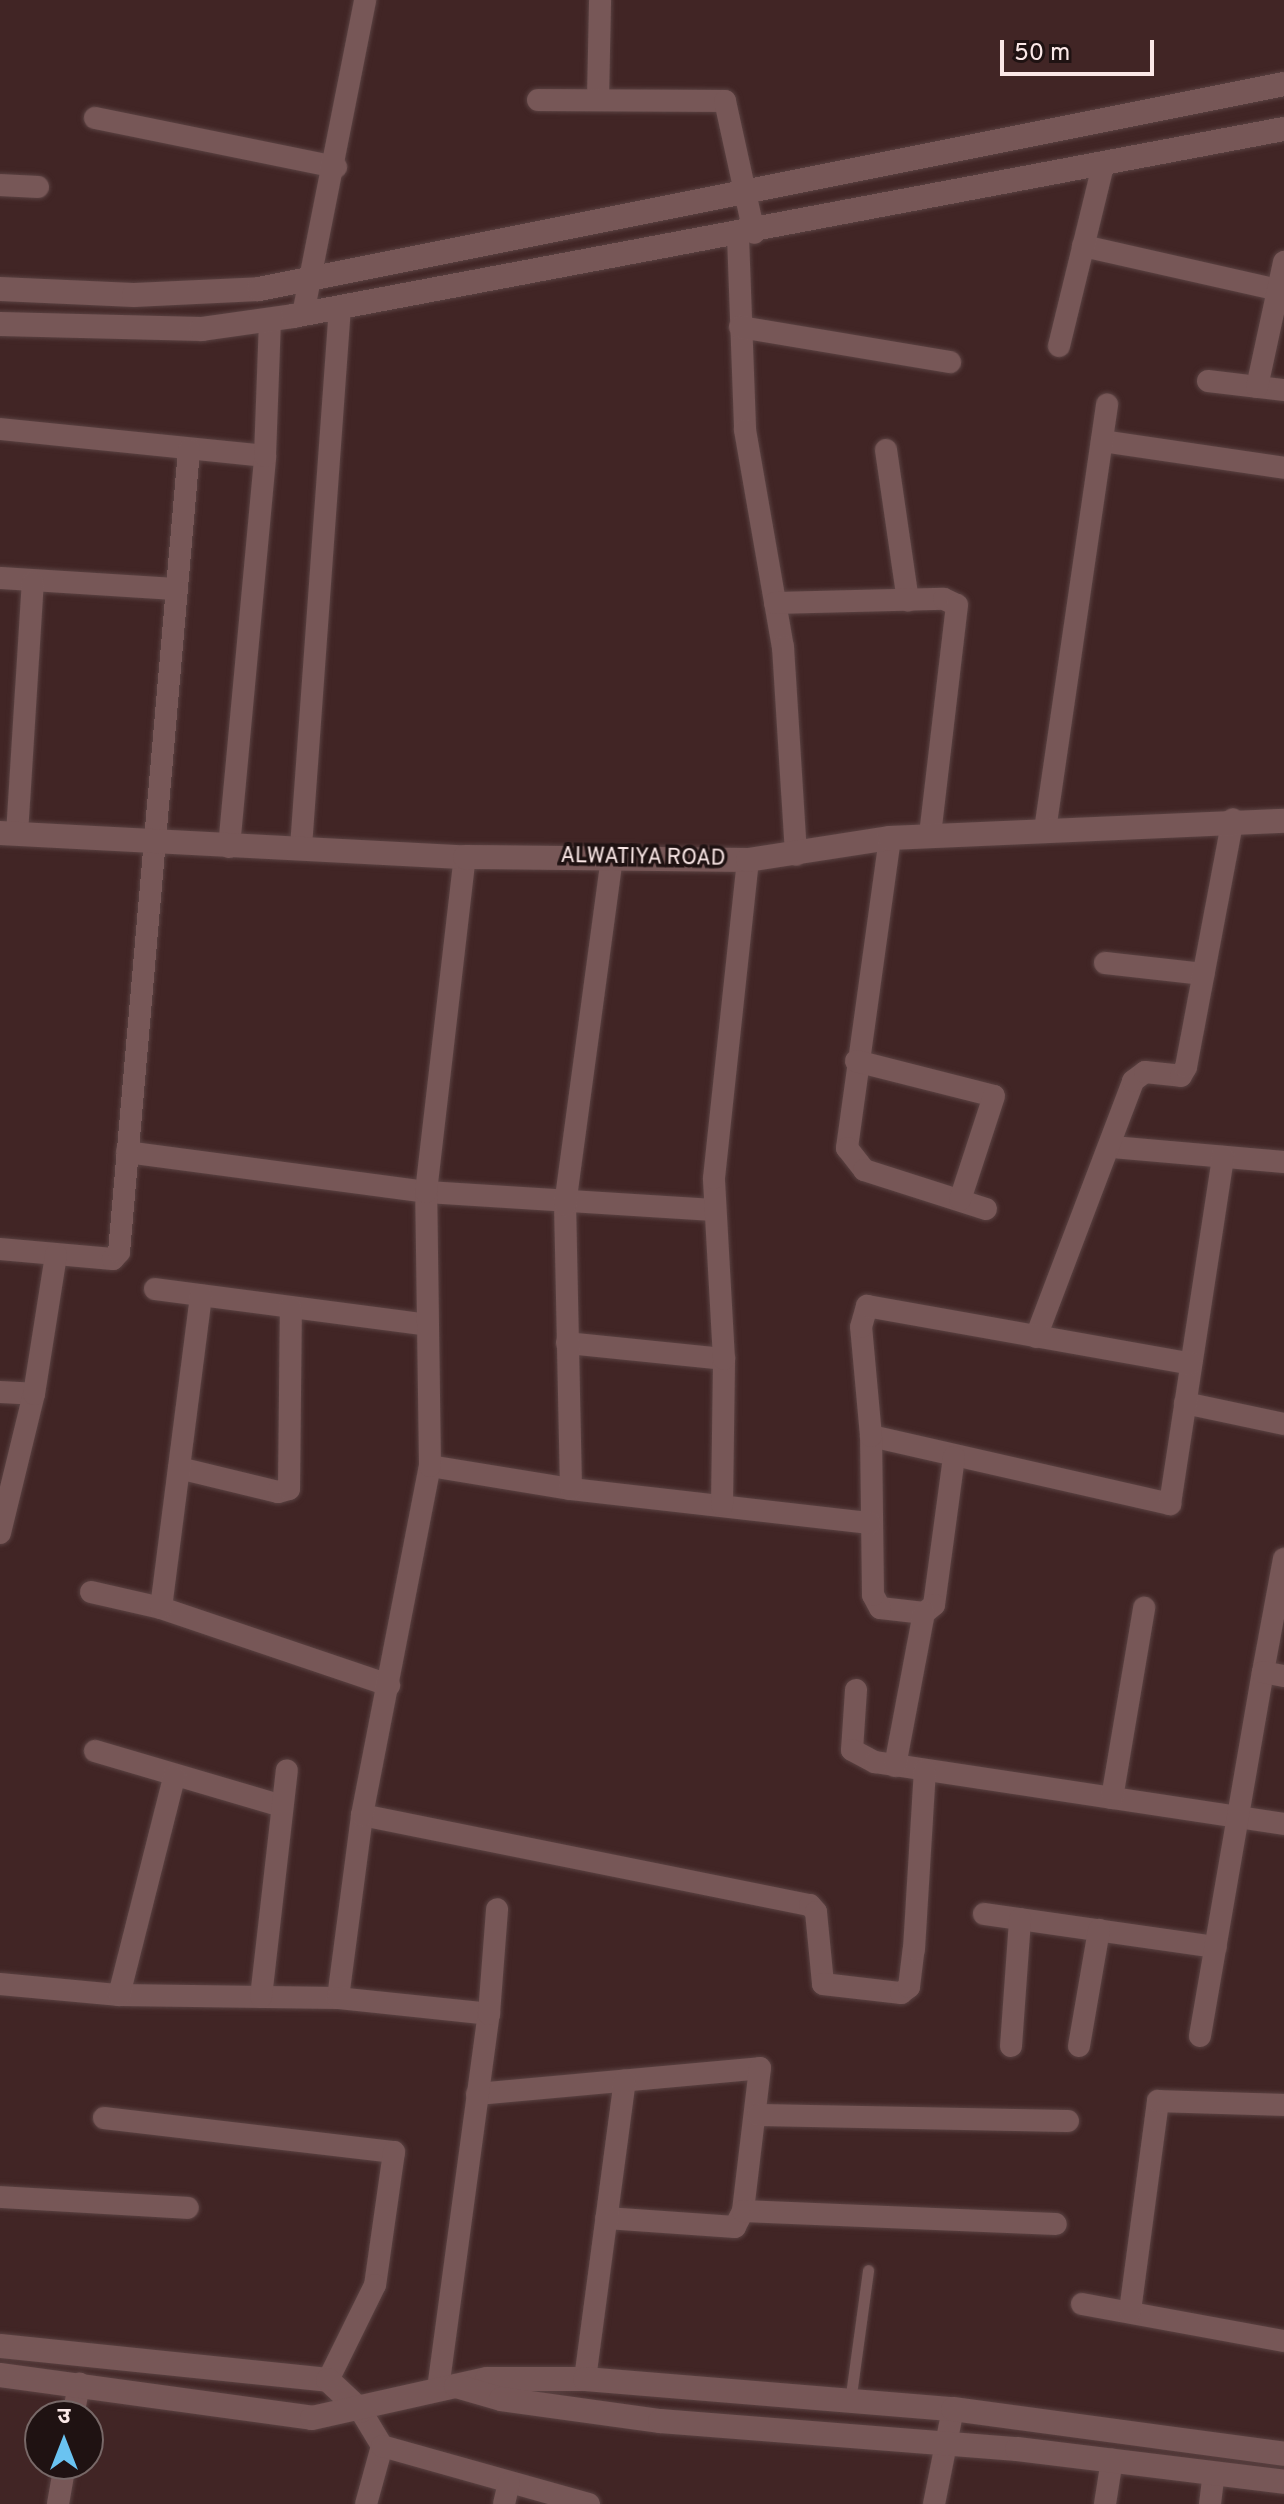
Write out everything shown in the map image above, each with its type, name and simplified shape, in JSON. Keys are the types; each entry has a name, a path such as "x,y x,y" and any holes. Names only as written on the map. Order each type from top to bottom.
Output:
{"street":[{"path":"303,314 336,167 365,0"},
{"path":"598,99 600,0"},
{"path":"1284,84 259,289 134,295 8,290 9,325 202,329 303,314 746,235 1284,129"},
{"path":"538,100 725,101 744,192 746,235 740,327 753,488 775,603 796,855"},
{"path":"95,118 336,167"},
{"path":"1059,346 1103,165"},
{"path":"0,185 38,187"},
{"path":"1083,246 1278,290"},
{"path":"1257,387 1284,262"},
{"path":"301,847 340,307"},
{"path":"229,847 265,456 270,319"},
{"path":"740,327 950,362"},
{"path":"1208,381 1284,390"},
{"path":"1045,830 1107,404"},
{"path":"0,429 265,456"},
{"path":"1102,441 1284,468"},
{"path":"0,1249 56,1255 117,1256 151,843 189,450"},
{"path":"886,450 908,600"},
{"path":"0,578 33,583 176,589"},
{"path":"8,834 33,583"},
{"path":"775,603 944,599 957,605 930,836"},
{"path":"1036,1337 1138,1075 1184,1072 1233,819"},
{"name":"ALWATIYA ROAD","path":"8,834 465,857 748,860 796,855 890,838 1233,819 1284,821"},
{"path":"890,838 856,1061 847,1148 853,1161 986,1209"},
{"path":"338,1998 362,1815 430,1466 426,1192 465,857"},
{"path":"571,1489 565,1205 612,857"},
{"path":"722,1505 724,1359 714,1210 748,860"},
{"path":"1105,963 1203,974"},
{"path":"856,1061 994,1096 960,1200"},
{"path":"1112,1147 1284,1162"},
{"path":"127,1152 426,1192 565,1205 714,1210"},
{"path":"871,1436 1170,1504 1223,1157"},
{"path":"0,1533 7,1484 34,1394 56,1255"},
{"path":"155,1289 427,1325"},
{"path":"161,1608 201,1296"},
{"path":"924,1613 875,1603 870,1523 871,1436 861,1327 867,1306 1191,1364"},
{"path":"179,1468 289,1489 291,1308"},
{"path":"567,1343 724,1359"},
{"path":"0,1392 34,1394"},
{"path":"1185,1403 1284,1424"},
{"path":"895,1766 924,1613 934,1605 954,1457"},
{"path":"430,1466 571,1489 870,1523"},
{"path":"1200,2036 1235,1817 1274,1674 1284,1559"},
{"path":"91,1592 161,1608 389,1685"},
{"path":"1112,1798 1144,1608"},
{"path":"856,1690 852,1750 895,1766 1284,1824"},
{"path":"95,1751 174,1777 282,1806"},
{"path":"261,1997 287,1770"},
{"path":"362,1815 810,1905 816,1912 823,1984 901,1993 909,1987 914,1949 925,1770"},
{"path":"119,1995 174,1777"},
{"path":"447,2388 477,2094 489,2014 497,1909"},
{"path":"984,1914 1216,1947"},
{"path":"1011,2046 1020,1919"},
{"path":"1079,2046 1099,1930"},
{"path":"0,1984 119,1995 338,1998 489,2014"},
{"path":"477,2094 756,2067 763,2074 743,2211 729,2228 606,2218"},
{"path":"585,2379 625,2081"},
{"path":"1130,2311 1158,2101 1284,2105"},
{"path":"758,2115 1068,2121"},
{"path":"104,2118 394,2152 375,2285 328,2380"},
{"path":"0,2197 188,2208"},
{"path":"743,2211 1056,2224"},
{"path":"1082,2304 1284,2341"},
{"path":"0,2346 328,2380 361,2411 382,2446 506,2494 589,2504"},
{"path":"0,2375 312,2418 361,2411 505,2376 585,2379 953,2409 1284,2454"},
{"path":"76,2400 79,2384"},
{"path":"447,2388 501,2399 660,2421 947,2443 1284,2482"},
{"path":"934,2504 953,2409"},
{"path":"366,2504 382,2446"},
{"path":"1105,2504 1112,2460"},
{"path":"1210,2504 1214,2473"},
{"path":"58,2504 62,2480"}],"lane":[{"path":"850,2403 868,2270"}]}
